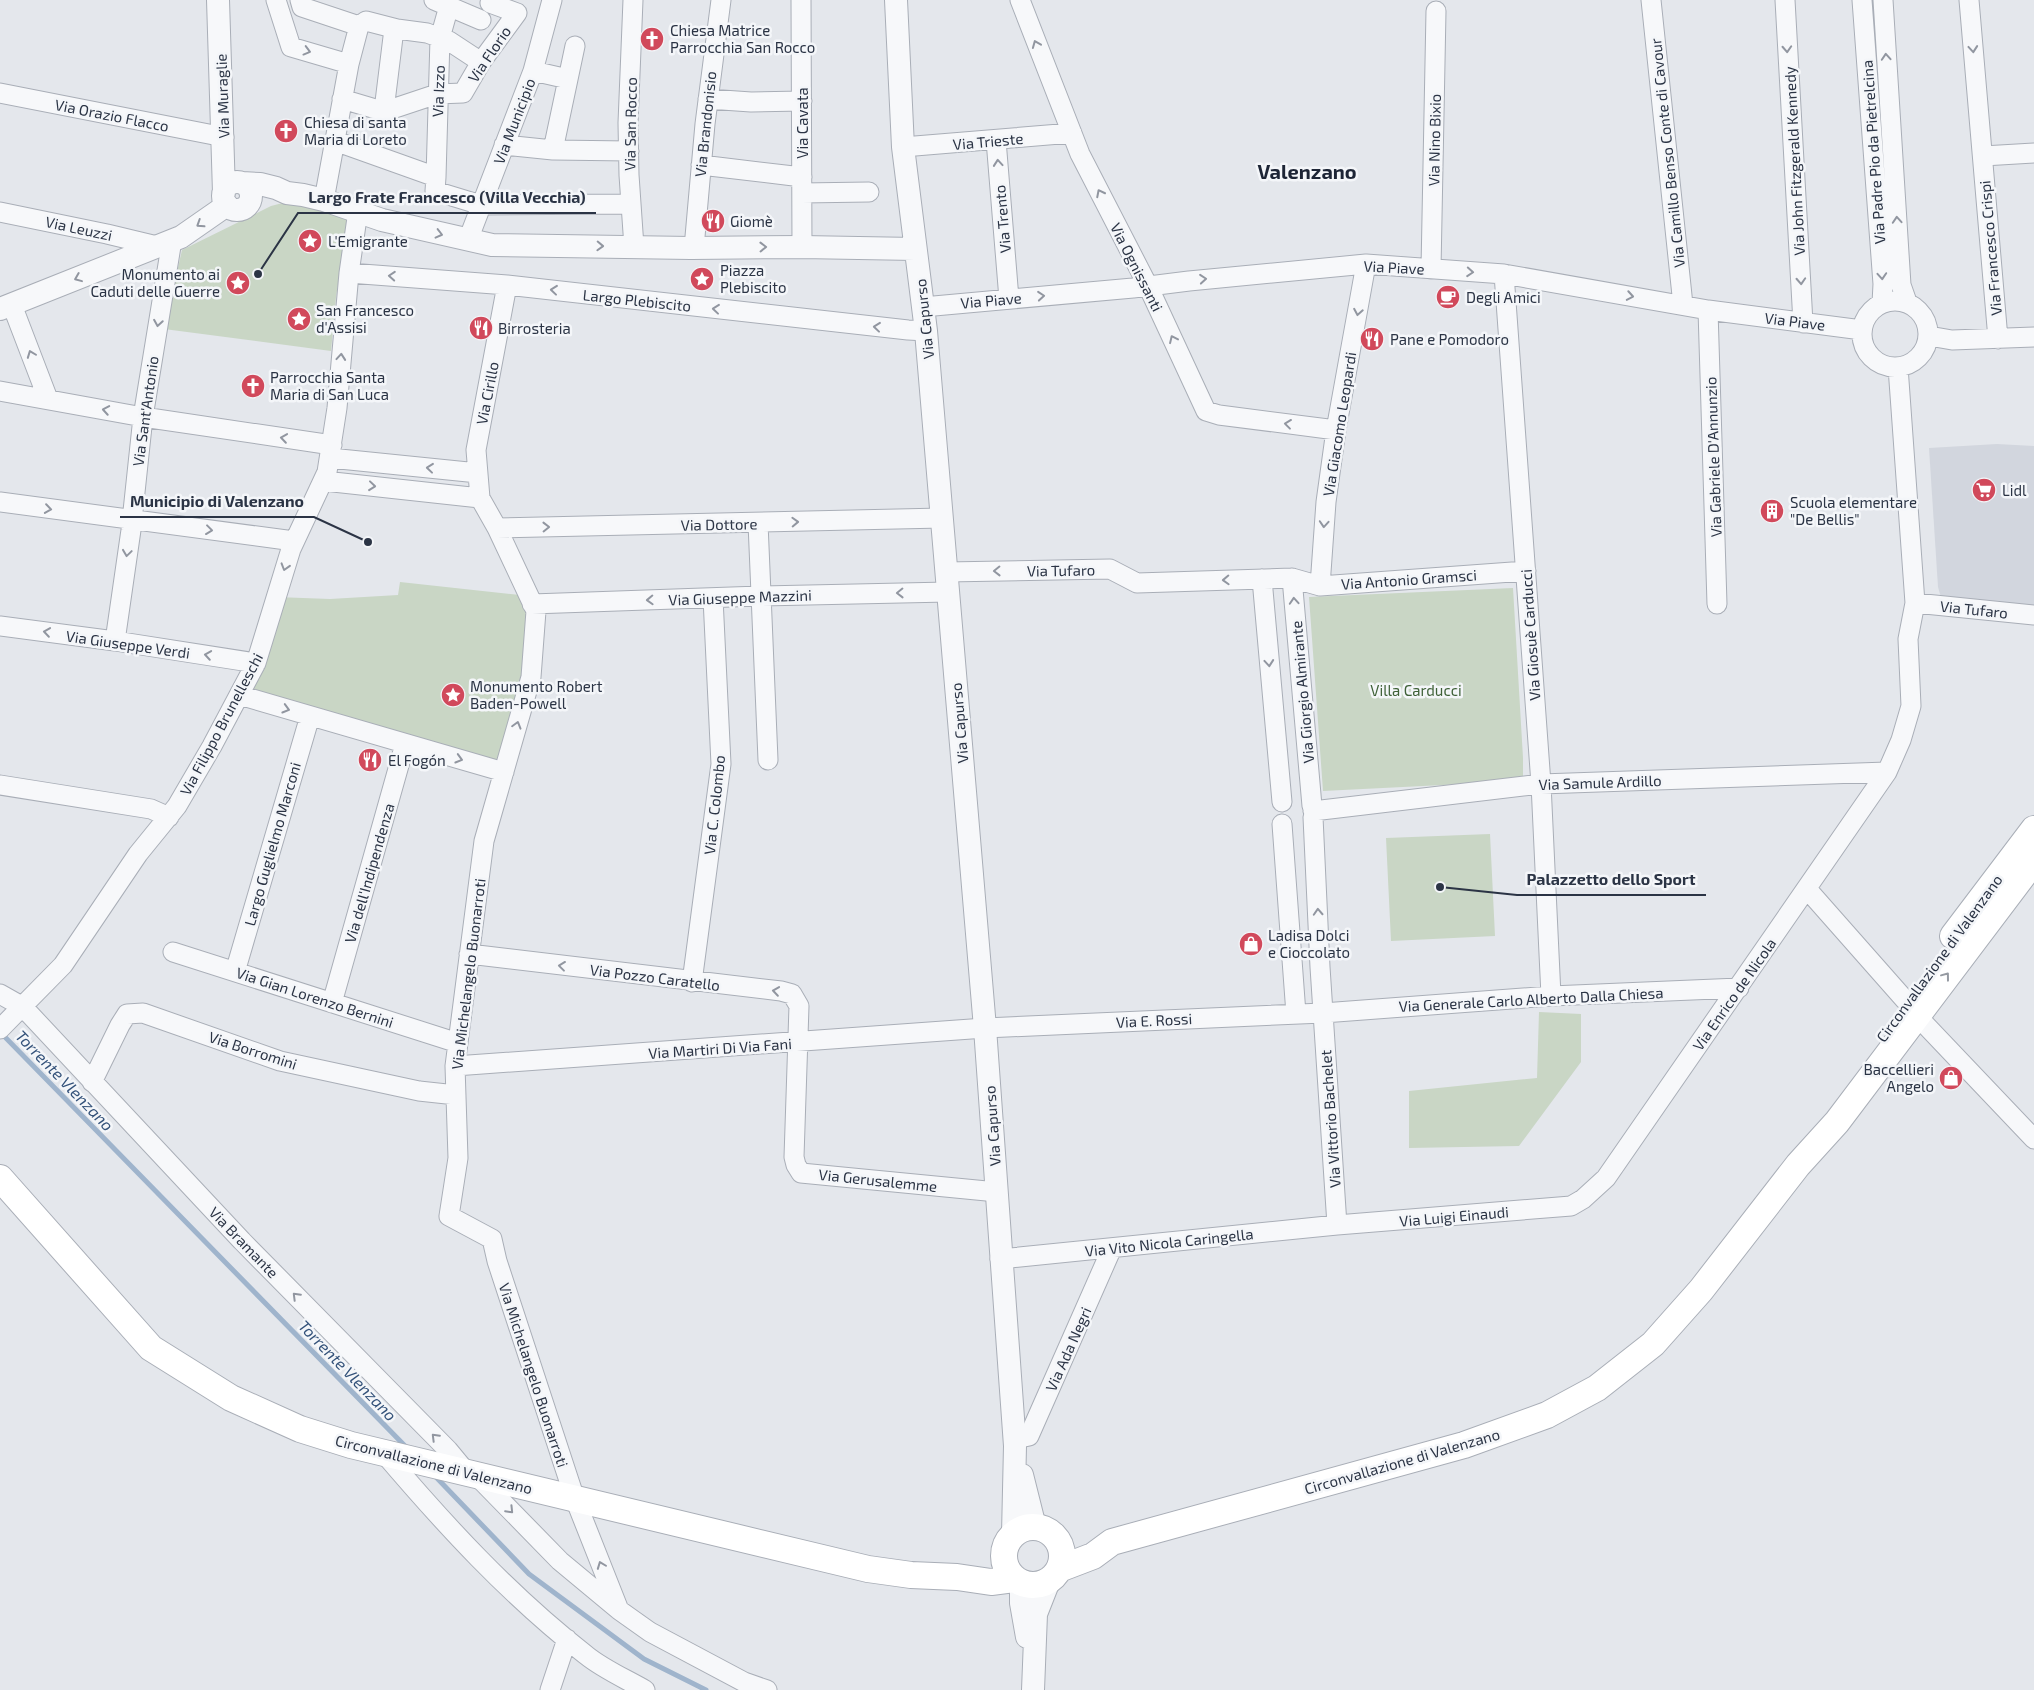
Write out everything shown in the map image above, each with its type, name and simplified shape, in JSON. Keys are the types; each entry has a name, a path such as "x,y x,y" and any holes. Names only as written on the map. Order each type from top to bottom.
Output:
{"main road":[{"name":"Circonvallazione di Valenzano","path":"957,1577 1027,1538 1112,1542 1464,1446 1547,1415 1598,1388 1653,1344 1701,1290 1798,1165 1837,1122 1911,1008 2034,829"},
{"name":"Circonvallazione di Valenzano","path":"1911,1008 2034,860"},
{"name":"Circonvallazione di Valenzano","path":"0,1178 151,1348 231,1398 300,1429 351,1445 868,1569 911,1576 957,1577 991,1582 1018,1581"},
{"path":"1027,1538 1062,1552 1054,1575 1040,1584 1031,1586 1018,1581 1008,1572 1004,1563 1027,1538"},
{"name":"Circonvallazione di Valenzano","path":"1054,1575 1093,1556 1112,1542"}],"street":[{"name":"Via Muraglie","path":"218,0 224,137 235,197"},
{"path":"276,0 291,47 349,64"},
{"path":"300,0 302,7 359,26"},
{"name":"Via Florio","path":"342,99 389,110 437,94 463,93 480,62 517,13 490,3 491,0"},
{"name":"Via Municipio","path":"468,240 533,71 552,0"},
{"name":"Via San Rocco","path":"633,0 628,151 634,247"},
{"name":"Via Brandonisio","path":"694,248 701,165 720,0"},
{"name":"Via Cavata","path":"801,0 802,247"},
{"name":"Via Capurso","path":"896,0 903,148 926,331 985,1028 1000,1259 1015,1443 1027,1538"},
{"name":"Via Ognissanti","path":"1020,0 1080,154 1148,286 1206,411 1220,415 1336,430"},
{"name":"Via Camillo Benso Conte di Cavour","path":"1651,0 1683,306"},
{"name":"Via John Fitzgerald Kennedy","path":"1785,0 1803,322"},
{"name":"Via Padre Pio da Pietrelcina","path":"1862,0 1883,284 1882,303"},
{"name":"Via Padre Pio da Pietrelcina","path":"1882,0 1901,285 1907,302"},
{"name":"Via Francesco Crispi","path":"1969,0 1998,339"},
{"path":"441,3 481,20"},
{"name":"Via Izzo","path":"436,177 441,3"},
{"name":"Via Nino Bixio","path":"1431,269 1436,11"},
{"path":"324,200 349,64 359,26 366,21 394,29 427,33 449,41 480,62"},
{"path":"384,110 394,29"},
{"path":"553,150 575,46"},
{"path":"533,71 568,79"},
{"name":"Via Orazio Flacco","path":"0,93 224,137"},
{"path":"708,99 751,102 802,101"},
{"name":"Via Trieste","path":"903,148 1072,133"},
{"name":"Via Trento","path":"996,140 1009,299"},
{"path":"335,141 436,177 435,191 481,205 631,204"},
{"path":"504,145 553,150 628,151"},
{"path":"1983,156 2034,154"},
{"path":"701,165 802,185 869,192"},
{"path":"48,399 6,307 181,236 235,197 287,193 303,195 324,200 382,220 492,245 915,249"},
{"name":"Via Filippo Brunelleschi","path":"0,1029 63,965 138,854 178,806 256,663 294,541 324,481 331,451 349,273 358,211"},
{"name":"Via Leuzzi","path":"0,212 107,234 164,243"},
{"name":"Via Sant'Antonio","path":"115,641 132,520 164,243"},
{"name":"Via Piave","path":"923,306 1366,264 1504,274 1708,310 1862,330"},
{"name":"Via Giacomo Leopardi","path":"1320,586 1326,502 1336,430 1366,264"},
{"name":"Largo Plebiscito","path":"349,273 507,285 926,331"},
{"name":"Via Giosuè Carducci","path":"1504,274 1541,784 1551,996"},
{"name":"Via Cirillo","path":"478,473 476,450 507,285"},
{"path":"1890,300 1907,302 1916,307 1923,315 1928,325 1929,336 1922,354 1916,360 1898,367 1888,367 1871,357 1865,349 1862,340 1862,330 1865,319 1872,310 1882,303 1890,300"},
{"name":"Via Gabriele D'Annunzio","path":"1708,310 1717,604"},
{"path":"1929,336 1952,340 2034,337"},
{"name":"Via Enrico de Nicola","path":"1571,1206 1583,1199 1606,1178 1888,772 1901,740 1911,706 1908,639 1915,603 1898,367"},
{"path":"0,391 331,451 478,473 480,498 497,528 536,611 531,677 504,772 239,695"},
{"path":"324,481 480,498"},
{"path":"0,502 294,541"},
{"name":"Via Dottore","path":"497,528 942,518"},
{"path":"758,523 768,760"},
{"name":"Via Tufaro","path":"947,582 1110,569 1138,583 1292,578"},
{"name":"Via Antonio Gramsci","path":"1292,578 1320,586 1526,572"},
{"name":"Via Giorgio Almirante","path":"1292,578 1313,811 1323,1013"},
{"name":"Via Giorgio Almirante","path":"1262,579 1282,802"},
{"name":"Via Giuseppe Mazzini","path":"532,604 760,596 947,582"},
{"name":"Via C. Colombo","path":"692,982 721,764 713,598"},
{"name":"Via Tufaro","path":"1915,603 2034,615"},
{"name":"Via Giuseppe Verdi","path":"0,626 115,641 256,663"},
{"path":"1266,631 1296,629"},
{"name":"Largo Guglielmo Marconi","path":"235,972 310,716"},
{"name":"Via dell'Indipendenza","path":"332,1003 405,744"},
{"name":"Via Michelangelo Buonarroti","path":"504,772 484,841 455,1066 458,1158 449,1216 492,1239 497,1261 575,1499"},
{"name":"Via Samule Ardillo","path":"1313,811 1541,784 1888,772"},
{"path":"0,785 151,809 169,817"},
{"path":"1282,824 1287,828 1297,830 1308,826 1313,811 1308,800 1298,795 1292,796 1282,802 1279,813 1282,824 1296,1014"},
{"path":"1807,889 1911,1008 2034,1139"},
{"name":"Via Gian Lorenzo Bernini","path":"173,952 458,1043"},
{"name":"Via Pozzo Caratello","path":"470,954 692,982 781,991 792,994 799,1006 799,1042"},
{"path":"1292,969 1320,967"},
{"name":"Via Generale Carlo Alberto Dalla Chiesa","path":"1323,1013 1551,996 1738,988"},
{"name":"Via Bramante","path":"0,994 92,1082 242,1241 448,1450 467,1473 560,1561 619,1610 650,1632 744,1682 767,1690"},
{"name":"Via Borromini","path":"92,1082 120,1025 128,1014 143,1013 280,1061 419,1091 456,1095"},
{"name":"Via E. Rossi","path":"985,1028 1323,1013"},
{"name":"Via Vittorio Bachelet","path":"1323,1013 1337,1226"},
{"name":"Via Martiri Di Via Fani","path":"455,1066 985,1028"},
{"name":"Via Gerusalemme","path":"799,1042 794,1157 801,1173 997,1192"},
{"name":"Via Luigi Einaudi","path":"1337,1226 1571,1206"},
{"name":"Via Vito Nicola Caringella","path":"1000,1259 1337,1226"},
{"name":"Via Ada Negri","path":"1015,1443 1029,1436 1112,1248"},
{"path":"386,1453 430,1507 514,1593 587,1656 645,1690"},
{"path":"575,1499 619,1610"},
{"path":"1033,1680 1036,1614 1054,1575"},
{"path":"1018,1581 1033,1680"},
{"path":"550,1690 567,1639"}],"shaded area":[{"path":"1997,444 2034,446 2034,608 1942,601 1938,587 1929,448"}],"green space":[{"path":"298,199 348,218 336,297 331,351 164,329 182,250 271,206"},
{"path":"400,582 520,595 536,611 504,772 239,695 276,597 330,599 398,595"},
{"name":"Villa Carducci","path":"1513,588 1523,781 1323,791 1309,597"},
{"path":"1490,834 1495,936 1391,941 1386,838"},
{"path":"1539,1012 1581,1014 1581,1062 1519,1146 1409,1148 1409,1091 1537,1078"}],"waterway":[{"name":"Torrente Vlenzano","path":"0,1032 407,1448"},
{"name":"Torrente Vlenzano","path":"434,1475 529,1574 644,1659 706,1690"}],"place":[{"name":"Chiesa Matrice Parrocchia San Rocco","path":"652,39"},
{"name":"Chiesa di santa Maria di Loreto","path":"286,131"},
{"name":"Giomè","path":"713,221"},
{"name":"L'Emigrante","path":"310,241"},
{"name":"Largo Frate Francesco (Villa Vecchia)","path":"258,274"},
{"name":"Piazza Plebiscito","path":"702,279"},
{"name":"Monumento ai Caduti delle Guerre","path":"238,283"},
{"name":"Degli Amici","path":"1448,297"},
{"name":"San Francesco d'Assisi","path":"299,319"},
{"name":"Birrosteria","path":"481,328"},
{"name":"Pane e Pomodoro","path":"1372,339"},
{"name":"Parrocchia Santa Maria di San Luca","path":"253,386"},
{"name":"Lidl","path":"1984,490"},
{"name":"Scuola elementare \"De Bellis\"","path":"1772,511"},
{"name":"Municipio di Valenzano","path":"368,542"},
{"name":"Monumento Robert Baden-Powell","path":"453,695"},
{"name":"El Fogón","path":"370,760"},
{"name":"Palazzetto dello Sport","path":"1440,887"},
{"name":"Ladisa Dolci e Cioccolato","path":"1251,944"},
{"name":"Baccellieri Angelo","path":"1951,1078"}],"district":[{"name":"Valenzano","path":"1307,171"}]}
